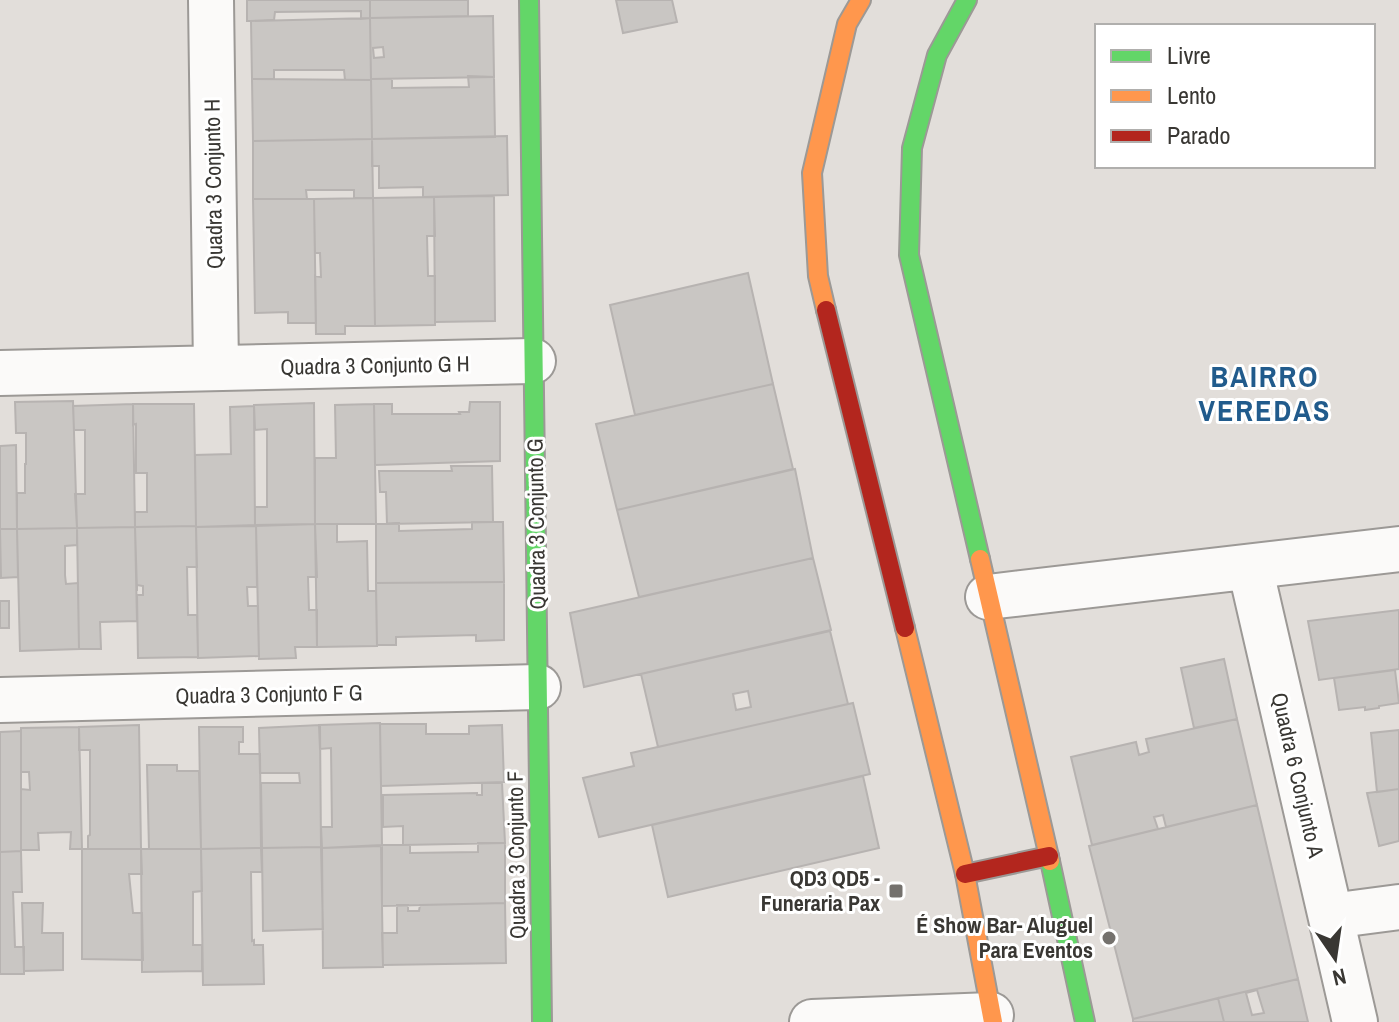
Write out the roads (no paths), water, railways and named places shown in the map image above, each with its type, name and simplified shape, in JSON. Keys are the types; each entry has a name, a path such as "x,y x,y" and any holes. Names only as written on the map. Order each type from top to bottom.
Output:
{"street":[{"name":"Quadra 3 Conjunto H","path":"211,0 216,368"},
{"name":"Quadra 3 Conjunto G","path":"529,0 538,687"},
{"path":"812,1022 992,1018 965,874 818,276 812,173 847,24 861,0"},
{"path":"967,0 937,55 912,148 909,255 1085,1022"},
{"name":"Quadra 3 Conjunto G H","path":"216,368 533,361"},
{"path":"0,373 216,368"},
{"path":"988,597 1399,549"},
{"name":"Quadra 6 Conjunto A","path":"1250,567 1355,1022"},
{"name":"Quadra 3 Conjunto F G","path":"0,700 538,687"},
{"name":"Quadra 3 Conjunto F","path":"538,687 542,1022"},
{"path":"965,874 1049,856"},
{"path":"1331,916 1399,907"}],"place":[{"name":"QD3 QD5 - Funeraria Pax","path":"896,891"},
{"name":"É Show Bar- Aluguel Para Eventos","path":"1109,938"}],"district":[{"name":"BAIRRO VEREDAS","path":"1265,393"}]}
